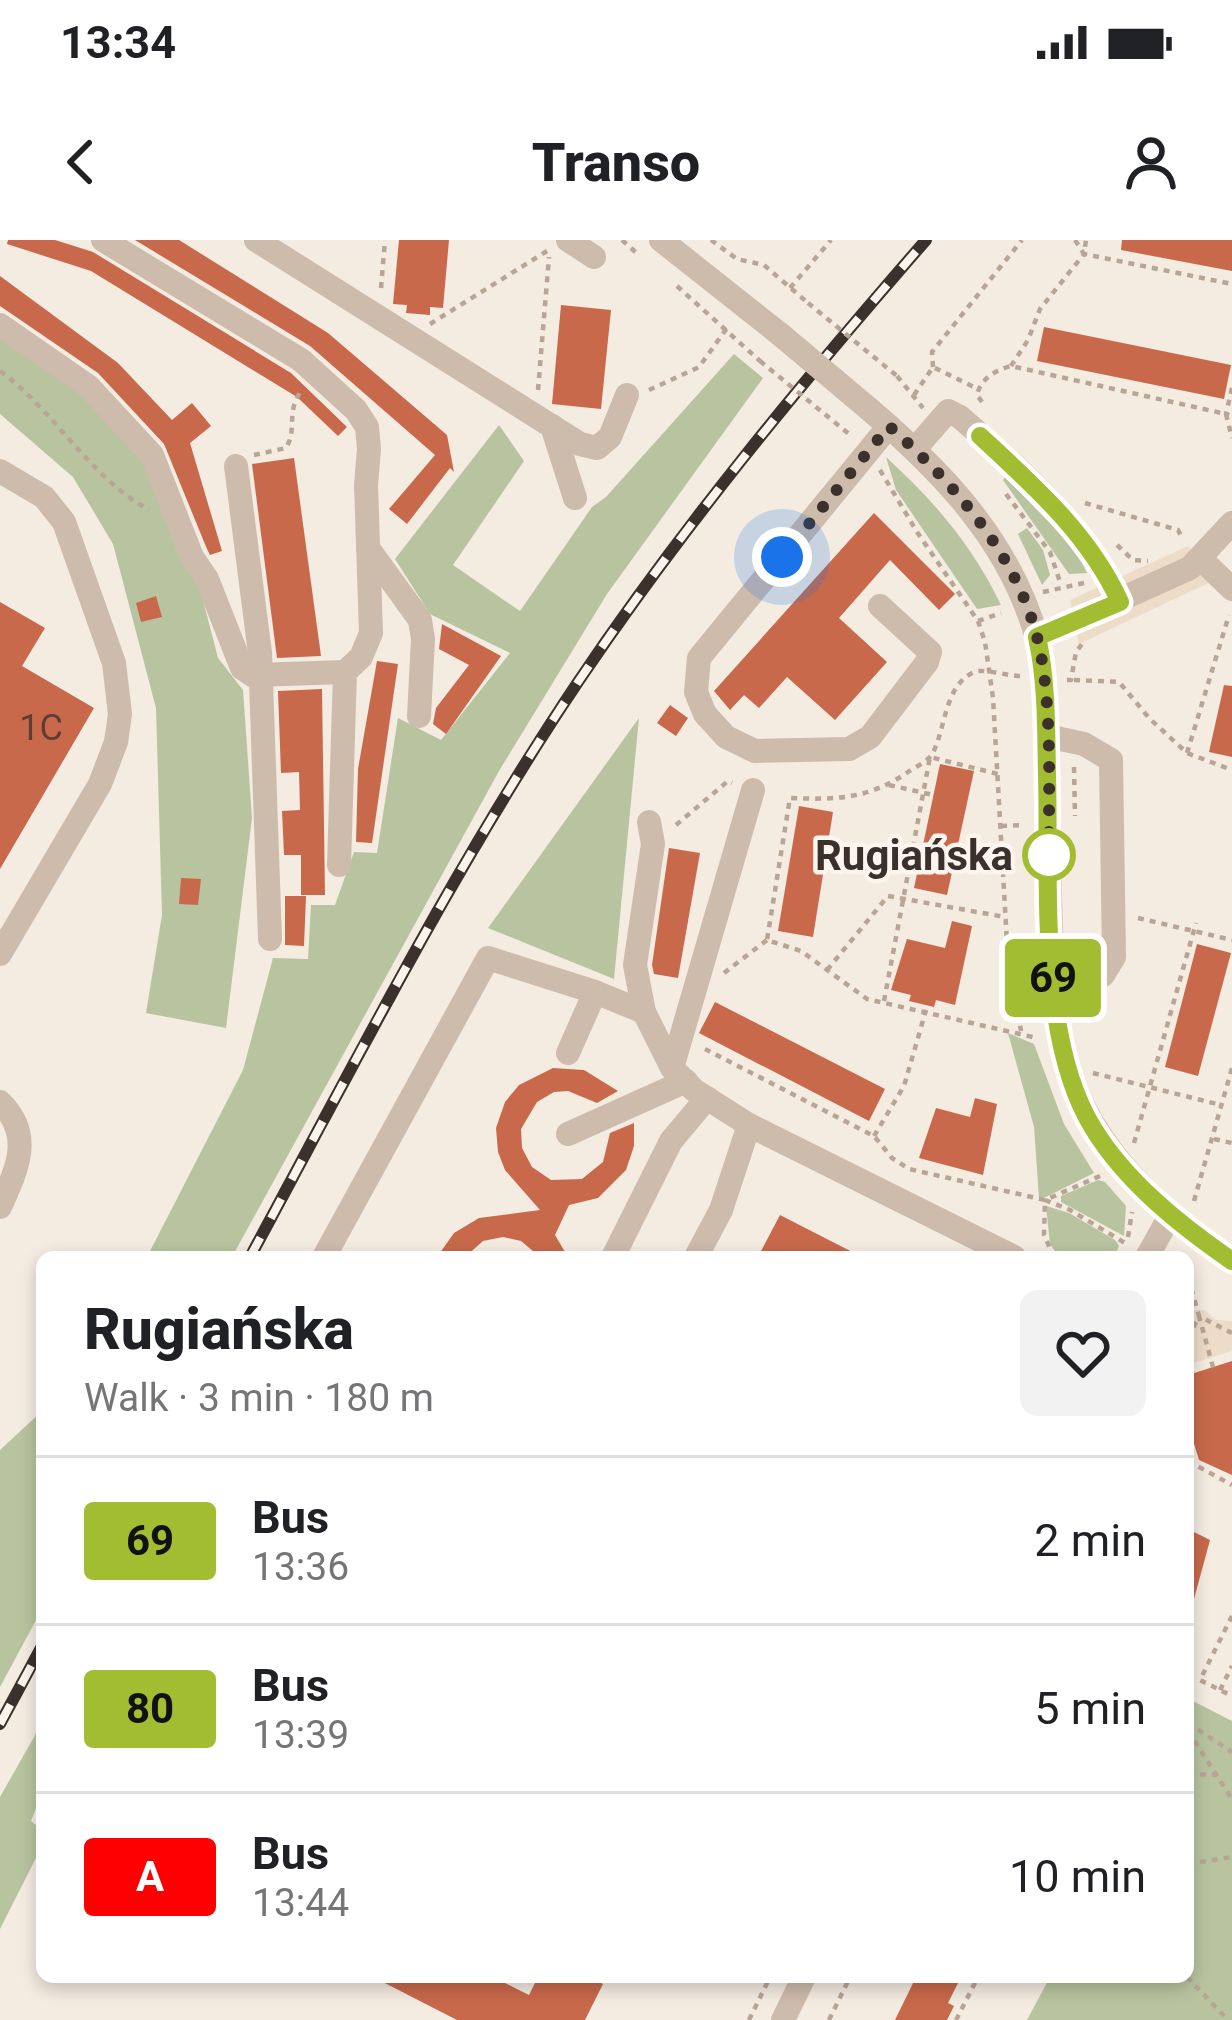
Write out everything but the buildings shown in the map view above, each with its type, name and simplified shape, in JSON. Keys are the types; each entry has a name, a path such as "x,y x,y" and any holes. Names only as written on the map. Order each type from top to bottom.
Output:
{"street":[{"path":"0,325 88,386 152,455 192,557 207,579 246,672 345,672 361,657 371,633 367,427 356,410 302,359 103,240"},
{"path":"256,240 580,445 597,448 610,436 626,398"},
{"path":"568,240 604,251"},
{"path":"652,249 782,335 914,449 963,499 992,538 1037,637 1044,678 1053,986 1060,1047 1085,1115 1119,1163 1182,1208 1232,1261"},
{"path":"914,449 948,411 960,417 1092,551 1120,602"},
{"path":"544,421 575,498"},
{"path":"880,606 930,652 870,737 849,749 754,751 726,737 705,714 696,692 699,658 858,443 889,426"},
{"path":"236,466 261,674 270,939"},
{"path":"0,471 44,497 64,522 114,662 120,699 116,742 100,784 0,954"},
{"path":"1037,637 1120,602 1231,527"},
{"path":"368,548 420,620 419,716"},
{"path":"1195,555 1232,589"},
{"path":"339,865 345,672"},
{"path":"1047,736 1084,744 1111,760 1111,967 1093,979 1053,986"},
{"path":"679,1074 680,1036 751,789"},
{"path":"651,834 635,965 644,1012 679,1074 749,1125 1002,1251"},
{"path":"327,1251 488,958 644,1012"},
{"path":"568,1053 595,992"},
{"path":"568,1134 679,1074"},
{"path":"616,1251 671,1141 707,1098"},
{"path":"0,1102 16,1120 22,1150 0,1207"},
{"path":"699,1251 721,1210 749,1125"},
{"path":"1135,1249 1182,1208"},
{"path":"783,2020 793,1983"}],"path":[{"path":"378,317 385,240"},
{"path":"712,240 737,260 764,265 896,376 937,422"},
{"path":"790,288 831,240"},
{"path":"913,398 933,367 932,352 1022,240"},
{"path":"1075,240 1084,254 1232,284"},
{"path":"1011,366 1040,309 1084,254 1086,240"},
{"path":"604,251 624,242 652,249"},
{"path":"410,337 550,249 544,421"},
{"path":"676,286 858,443 977,621 991,674 1005,919 1021,1031 867,999 801,951 767,940 790,798"},
{"path":"626,398 699,367 727,328"},
{"path":"978,389 996,370 1011,366 1229,415"},
{"path":"933,367 978,389 986,409"},
{"path":"0,371 50,416 110,485 180,528"},
{"path":"1232,388 1232,438"},
{"path":"236,466 253,455 286,448 291,442 290,411"},
{"path":"1005,493 1050,552 1061,585"},
{"path":"1085,514 1070,498 1178,530 1195,555"},
{"path":"1117,544 1133,560 1164,563"},
{"path":"1232,603 1186,753 1232,770"},
{"path":"884,1003 930,757 953,696 971,673 991,674"},
{"path":"651,834 751,789 790,798 862,796 889,785 930,757 998,774"},
{"path":"889,785 934,795"},
{"path":"1001,826 1026,825"},
{"path":"911,856 920,858"},
{"path":"826,970 888,896 1025,922"},
{"path":"1114,912 1195,927 1232,940"},
{"path":"1151,1082 1195,927"},
{"path":"874,1136 904,1086 926,1010"},
{"path":"680,1036 874,1136 892,1158 909,1169 1045,1200 1135,1249"},
{"path":"1182,1208 1212,1139 1232,1068"},
{"path":"1090,1073 1221,1105"},
{"path":"1212,1139 1232,1143"},
{"path":"1045,1200 1109,1172"},
{"path":"1130,1199 1135,1249"},
{"path":"1045,1200 1044,1234 1051,1251"},
{"path":"1194,1298 1214,1371"},
{"path":"1199,1316 1231,1330"},
{"path":"1194,1326 1199,1316"},
{"path":"1194,1467 1232,1485"},
{"path":"1232,1616 1200,1680 1232,1696"},
{"path":"1220,1690 1232,1666"},
{"path":"1194,1730 1232,1752"},
{"path":"1194,1737 1232,1799"},
{"path":"1194,1774 1216,1775"},
{"path":"1194,1863 1232,1857"},
{"path":"748,2020 767,1983"},
{"path":"829,2020 847,1983"},
{"path":"956,2020 975,1983"},
{"path":"1193,1983 1228,2020"}],"green space":[{"path":"0,338 82,389 145,458 199,585 218,658 243,690 252,818 226,1028 146,1013 162,915 156,708 113,544 73,477 0,414"},
{"path":"734,354 763,378 607,594 499,771 235,1251 150,1251 243,1070 273,958 308,959 311,905 335,905 354,852 377,853 398,718 441,740 510,653 430,614 395,559 499,425 524,461 453,565 520,611 592,507"},
{"path":"886,457 951,525 1001,605 977,609 896,490"},
{"path":"1005,477 1076,550 1087,573 1069,574"},
{"path":"1027,528 1043,550 1050,575 1042,585 1018,534"},
{"path":"639,718 614,979 488,928"},
{"path":"1008,1033 1034,1044 1064,1124 1094,1173 1046,1197 1039,1198 1034,1127"},
{"path":"1098,1180 1126,1206 1124,1236 1061,1202 1061,1196"},
{"path":"1046,1206 1069,1213 1119,1246 1117,1251 1055,1251"},
{"path":"36,1417 36,1620 0,1687 0,1450"},
{"path":"1194,1702 1232,1721 1232,2020 1027,2020 1047,1983 1194,1983"},
{"path":"36,1734 36,1808 31,1821 36,1825 36,1858 0,1929 0,1797"}],"shaded area":[{"path":"1188,546 1221,577 1079,644 1070,600"},
{"path":"1194,1310 1232,1321 1232,1351 1194,1363"}],"railway":[{"path":"253,1251 448,893 578,682 745,455 926,240"},
{"path":"0,1724 36,1657"}],"bus line":[{"name":"69","path":"980,436 1070,523 1103,566 1120,602 1037,637 1045,694 1054,1007 1070,1081 1095,1132 1119,1163 1146,1192 1232,1261"}],"place":[{"name":"Rugiańska","path":"1049,855"}],"route":[{"path":"782,557 889,426 963,499 992,538 1037,637 1045,694 1049,869 1049,855"}]}
